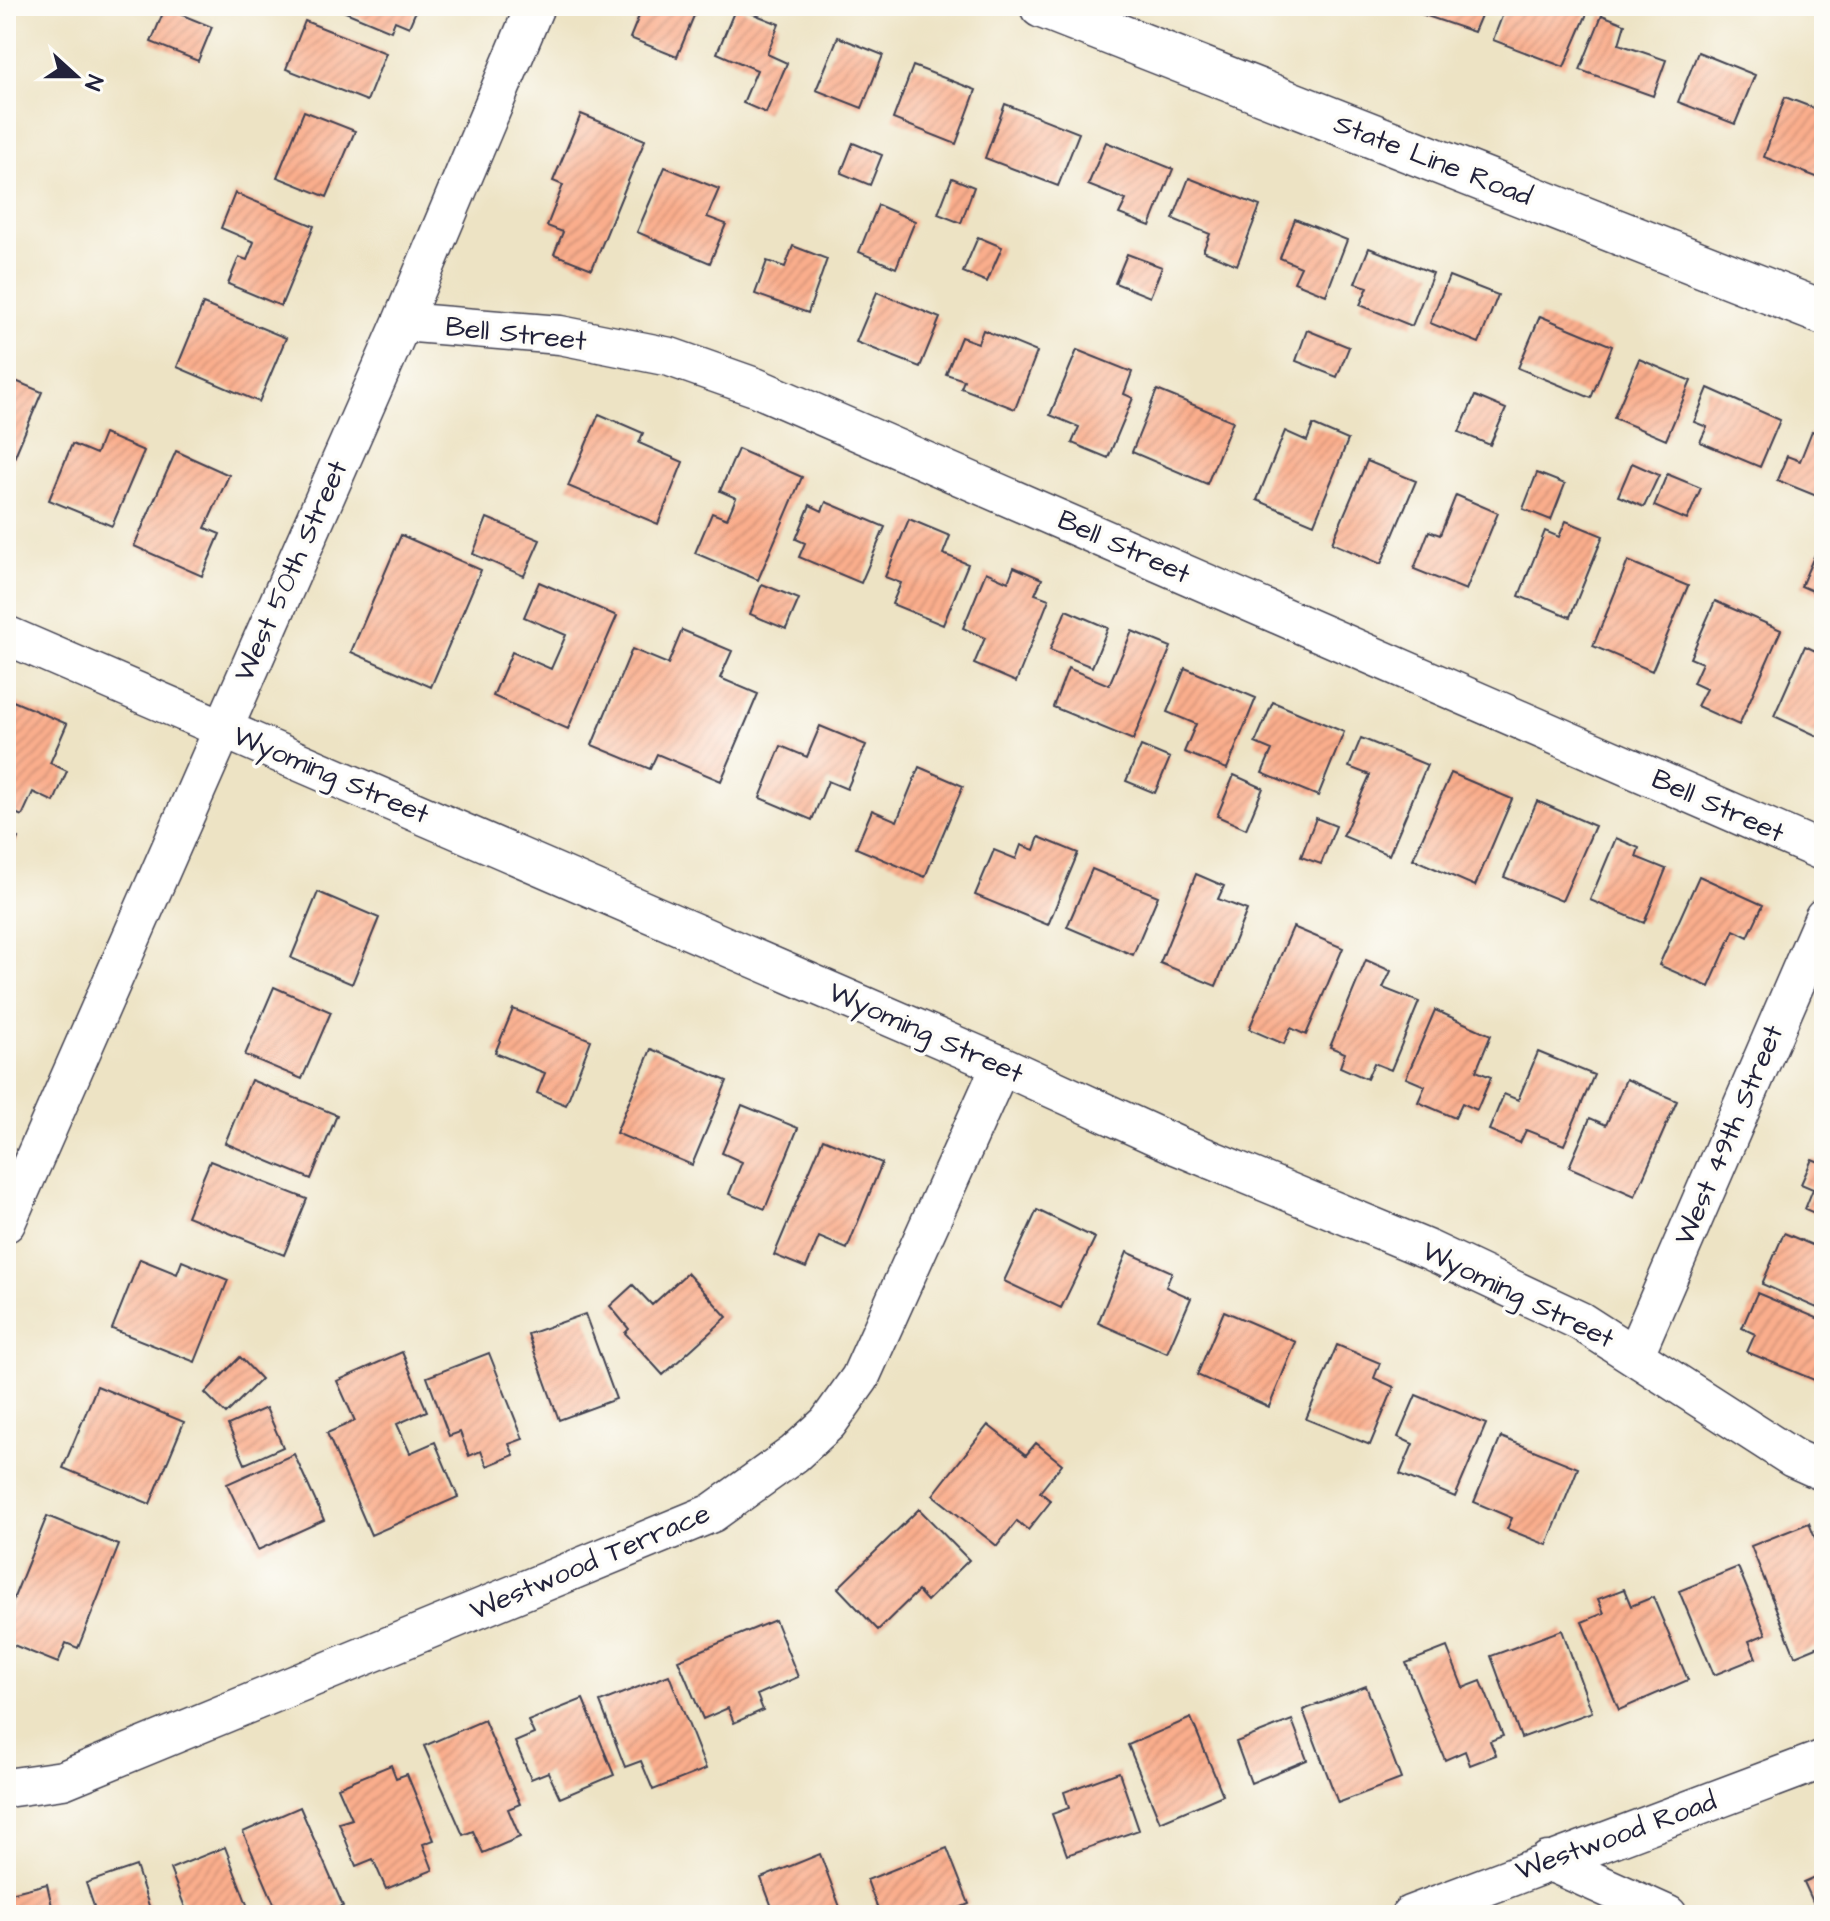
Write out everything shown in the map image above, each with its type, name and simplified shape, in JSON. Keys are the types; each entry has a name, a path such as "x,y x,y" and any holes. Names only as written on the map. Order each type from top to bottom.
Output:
{"street":[{"name":"West 50th Street","path":"6,1223 221,727 402,322 535,6"},
{"name":"State Line Road","path":"1042,6 1824,313"},
{"name":"Bell Street","path":"402,322 560,335 670,357 755,387 1824,852"},
{"name":"Wyoming Street","path":"6,635 1001,1065 1178,1146 1429,1250 1580,1321 1793,1458 1824,1472"},
{"name":"West 49th Street","path":"1635,1354 1824,917"},
{"name":"Westwood Terrace","path":"6,1788 63,1780 712,1513 794,1454 828,1423 860,1378 1001,1065"},
{"name":"Westwood Road","path":"1410,1915 1824,1759"},
{"path":"1548,1861 1668,1915"}],"building":[{"path":"331,6 418,6 409,27 395,21 391,31"},
{"path":"643,6 698,6 677,57 630,38"},
{"path":"1411,6 1485,6 1474,32 1409,10"},
{"path":"1506,6 1580,6 1589,9 1564,67 1493,40"},
{"path":"736,7 779,24 767,54 787,63 766,113 743,103 757,70 717,53"},
{"path":"165,8 212,27 198,61 151,42"},
{"path":"1602,15 1625,24 1619,44 1666,60 1653,96 1580,70"},
{"path":"305,21 386,53 367,101 286,69"},
{"path":"838,37 883,55 862,108 816,90"},
{"path":"1698,52 1755,75 1735,124 1678,102"},
{"path":"913,66 976,90 956,144 893,119"},
{"path":"1785,97 1824,112 1824,166 1819,178 1764,157"},
{"path":"1005,104 1079,133 1058,186 985,158"},
{"path":"304,111 355,131 327,197 277,177"},
{"path":"581,114 645,140 592,269 554,254 563,232 547,226 563,185 553,181"},
{"path":"1106,142 1173,169 1150,226 1119,214 1126,200 1088,185"},
{"path":"853,143 882,155 870,185 841,173"},
{"path":"665,167 719,189 707,217 726,224 710,263 637,232"},
{"path":"952,178 974,187 961,223 938,214"},
{"path":"1189,178 1260,206 1237,265 1203,251 1210,234 1173,219"},
{"path":"235,193 314,226 281,306 228,284 239,257 247,260 254,242 221,228"},
{"path":"878,205 915,221 896,268 859,252"},
{"path":"1295,219 1347,240 1326,295 1294,282 1301,267 1280,258"},
{"path":"978,237 1002,247 987,282 963,272"},
{"path":"793,246 827,259 808,313 755,294 767,261 785,267"},
{"path":"1369,248 1433,273 1412,326 1360,305 1368,287 1355,283"},
{"path":"1127,254 1162,267 1150,297 1115,283"},
{"path":"1449,276 1498,295 1479,343 1430,323"},
{"path":"877,292 940,318 920,367 856,342"},
{"path":"203,304 286,338 259,402 177,367"},
{"path":"1540,316 1612,346 1591,398 1518,368"},
{"path":"983,330 1037,352 1015,409 961,388 964,380 946,374 961,337 978,343"},
{"path":"1307,330 1349,347 1337,377 1296,361"},
{"path":"1077,350 1132,372 1124,394 1133,398 1108,458 1072,443 1079,427 1050,415"},
{"path":"1639,359 1691,381 1666,440 1614,418"},
{"path":"6,377 42,392 6,477"},
{"path":"1708,388 1780,420 1760,467 1700,442 1707,427 1694,422"},
{"path":"1157,390 1233,421 1207,484 1132,452"},
{"path":"1475,396 1506,409 1490,445 1459,432"},
{"path":"599,414 643,433 639,443 683,462 658,524 568,486"},
{"path":"1313,425 1348,440 1314,524 1257,500 1285,431 1307,441"},
{"path":"1812,431 1824,436 1824,499 1777,480 1787,456 1800,461"},
{"path":"104,434 144,451 112,526 49,500 72,444 96,454"},
{"path":"738,449 802,477 758,580 695,553 712,513 727,519 736,498 720,491"},
{"path":"176,451 229,475 205,528 220,534 202,576 134,546"},
{"path":"1367,461 1416,481 1381,564 1332,543"},
{"path":"1632,463 1659,475 1644,507 1618,496"},
{"path":"1537,473 1565,484 1551,520 1523,509"},
{"path":"1667,474 1701,488 1687,520 1654,506"},
{"path":"1456,495 1498,513 1466,590 1414,569 1429,531 1440,535"},
{"path":"826,502 885,527 861,583 799,557 805,543 796,539 810,505 822,511"},
{"path":"487,518 540,540 524,576 473,554"},
{"path":"909,519 950,536 943,554 968,564 943,625 892,604 901,583 885,577"},
{"path":"1566,521 1603,536 1570,617 1519,596 1545,531 1559,537"},
{"path":"401,535 481,570 431,687 351,652"},
{"path":"1816,552 1824,555 1824,596 1801,586"},
{"path":"1628,561 1688,586 1652,671 1593,646"},
{"path":"1014,567 1042,579 1035,594 1049,599 1016,682 974,664 985,638 963,628 986,572 1008,582"},
{"path":"539,582 617,616 568,729 493,696 512,652 551,669 566,635 524,617"},
{"path":"762,584 799,599 786,629 750,614"},
{"path":"1715,601 1781,630 1739,725 1697,706 1706,689 1693,683 1702,663 1690,658"},
{"path":"1066,610 1108,628 1092,667 1050,650"},
{"path":"682,630 732,651 720,678 758,694 721,781 657,754 650,769 592,745 632,649 668,664"},
{"path":"1132,631 1171,647 1133,740 1053,707 1068,668 1109,685"},
{"path":"1805,646 1824,655 1824,739 1774,716"},
{"path":"1185,668 1256,698 1227,769 1184,752 1196,724 1167,712"},
{"path":"13,701 67,724 50,763 67,771 54,802 33,792 22,816 6,809 6,709 9,710"},
{"path":"1273,702 1344,732 1318,796 1262,773 1272,750 1255,743"},
{"path":"820,726 866,745 847,789 828,781 812,820 760,798 781,746 807,757"},
{"path":"1361,738 1427,765 1389,855 1343,836 1370,775 1349,767"},
{"path":"1141,746 1170,758 1155,793 1126,781"},
{"path":"919,767 963,786 925,877 856,848 872,810 897,821"},
{"path":"1451,773 1512,799 1475,886 1413,859"},
{"path":"1234,775 1263,788 1246,829 1217,816"},
{"path":"1537,801 1595,826 1562,901 1504,877"},
{"path":"1316,818 1336,826 1321,864 1301,857"},
{"path":"6,833 18,838 6,866"},
{"path":"1039,837 1078,853 1048,925 975,895 994,850 1016,859 1021,845 1034,850"},
{"path":"1616,838 1639,848 1636,857 1666,869 1644,923 1590,900"},
{"path":"1092,869 1158,896 1133,955 1067,927"},
{"path":"1196,874 1224,886 1218,899 1247,910 1216,986 1160,963"},
{"path":"1699,876 1763,905 1748,937 1734,930 1709,987 1659,965"},
{"path":"318,892 379,918 352,984 291,958"},
{"path":"1293,927 1343,948 1306,1035 1291,1028 1284,1044 1249,1029"},
{"path":"1366,960 1391,971 1383,988 1419,1002 1391,1070 1374,1063 1367,1079 1340,1067 1345,1053 1330,1047"},
{"path":"274,987 331,1012 302,1079 245,1055"},
{"path":"513,1009 591,1040 566,1105 537,1093 545,1073 495,1053"},
{"path":"1435,1010 1491,1035 1476,1071 1491,1077 1477,1110 1462,1103 1455,1118 1418,1102 1425,1086 1406,1078"},
{"path":"651,1049 727,1081 692,1165 616,1133"},
{"path":"1538,1052 1594,1075 1564,1145 1526,1130 1520,1143 1489,1130 1504,1094 1518,1100"},
{"path":"1626,1079 1677,1101 1635,1196 1569,1167 1590,1118 1606,1125"},
{"path":"251,1080 337,1115 311,1179 225,1143"},
{"path":"742,1105 798,1128 765,1209 729,1194 742,1162 722,1153"},
{"path":"823,1139 882,1163 847,1249 819,1237 806,1268 774,1255"},
{"path":"1812,1159 1824,1164 1824,1217 1805,1209 1813,1189 1801,1184"},
{"path":"210,1161 307,1199 284,1255 187,1216"},
{"path":"1037,1210 1095,1238 1061,1308 1004,1281"},
{"path":"1784,1233 1824,1250 1824,1291 1817,1308 1762,1284"},
{"path":"1127,1252 1172,1272 1166,1287 1191,1298 1167,1353 1098,1323"},
{"path":"140,1259 177,1274 182,1261 228,1280 195,1362 112,1329"},
{"path":"687,1273 727,1317 663,1375 625,1333 629,1329 610,1306 633,1285 652,1305"},
{"path":"1757,1293 1824,1321 1824,1384 1747,1352 1755,1334 1742,1328"},
{"path":"1224,1311 1296,1342 1269,1407 1197,1375"},
{"path":"585,1314 616,1399 559,1420 528,1334"},
{"path":"1337,1345 1380,1363 1374,1378 1394,1387 1370,1445 1306,1419"},
{"path":"402,1352 427,1411 397,1424 410,1453 435,1442 458,1497 371,1535 327,1433 355,1421 337,1381"},
{"path":"489,1353 523,1439 509,1444 514,1455 487,1466 481,1451 469,1456 460,1432 449,1436 427,1377"},
{"path":"240,1357 261,1379 226,1414 205,1393"},
{"path":"97,1386 184,1422 150,1504 63,1468"},
{"path":"1416,1395 1486,1424 1455,1497 1400,1474 1413,1444 1398,1437"},
{"path":"266,1408 283,1447 245,1464 228,1425"},
{"path":"988,1425 1026,1455 1036,1443 1062,1464 1040,1492 1051,1501 1028,1530 1017,1521 997,1546 933,1495"},
{"path":"1501,1437 1578,1468 1547,1545 1507,1529 1512,1518 1474,1502"},
{"path":"294,1454 324,1520 258,1550 227,1484"},
{"path":"919,1509 969,1560 927,1601 918,1591 878,1630 838,1588"},
{"path":"47,1516 119,1545 78,1648 66,1643 58,1663 6,1642 6,1617"},
{"path":"1809,1523 1824,1561 1824,1644 1795,1656 1751,1546"},
{"path":"1738,1567 1766,1634 1749,1641 1756,1658 1714,1675 1679,1591"},
{"path":"1624,1589 1631,1606 1653,1597 1688,1680 1619,1710 1582,1622 1604,1613 1598,1599"},
{"path":"775,1620 798,1677 757,1695 763,1710 734,1723 728,1708 703,1719 678,1660"},
{"path":"1562,1630 1592,1712 1521,1738 1491,1656"},
{"path":"1447,1647 1463,1688 1481,1681 1503,1736 1490,1741 1496,1755 1470,1765 1465,1751 1445,1760 1406,1663"},
{"path":"669,1675 706,1769 653,1790 641,1761 625,1767 600,1702"},
{"path":"1366,1686 1401,1779 1338,1803 1303,1710"},
{"path":"583,1699 614,1775 560,1798 548,1772 531,1779 515,1742 534,1734 528,1721"},
{"path":"1191,1718 1223,1795 1160,1822 1128,1745"},
{"path":"484,1720 520,1804 508,1809 520,1837 483,1853 473,1831 463,1835 424,1746"},
{"path":"1292,1720 1307,1760 1251,1783 1236,1742"},
{"path":"391,1765 396,1778 407,1774 434,1840 423,1844 433,1870 386,1889 373,1859 356,1866 339,1823 352,1819 338,1787"},
{"path":"1119,1772 1139,1830 1067,1855 1052,1814 1069,1808 1064,1792"},
{"path":"300,1807 343,1906 323,1915 279,1915 243,1832"},
{"path":"225,1847 251,1915 188,1915 170,1869"},
{"path":"947,1848 969,1904 942,1915 880,1915 867,1880"},
{"path":"820,1854 843,1915 775,1915 761,1878"},
{"path":"136,1866 152,1915 97,1915 86,1883"},
{"path":"1824,1873 1824,1915 1819,1915 1804,1882"},
{"path":"47,1884 54,1915 6,1915 6,1894"}]}
